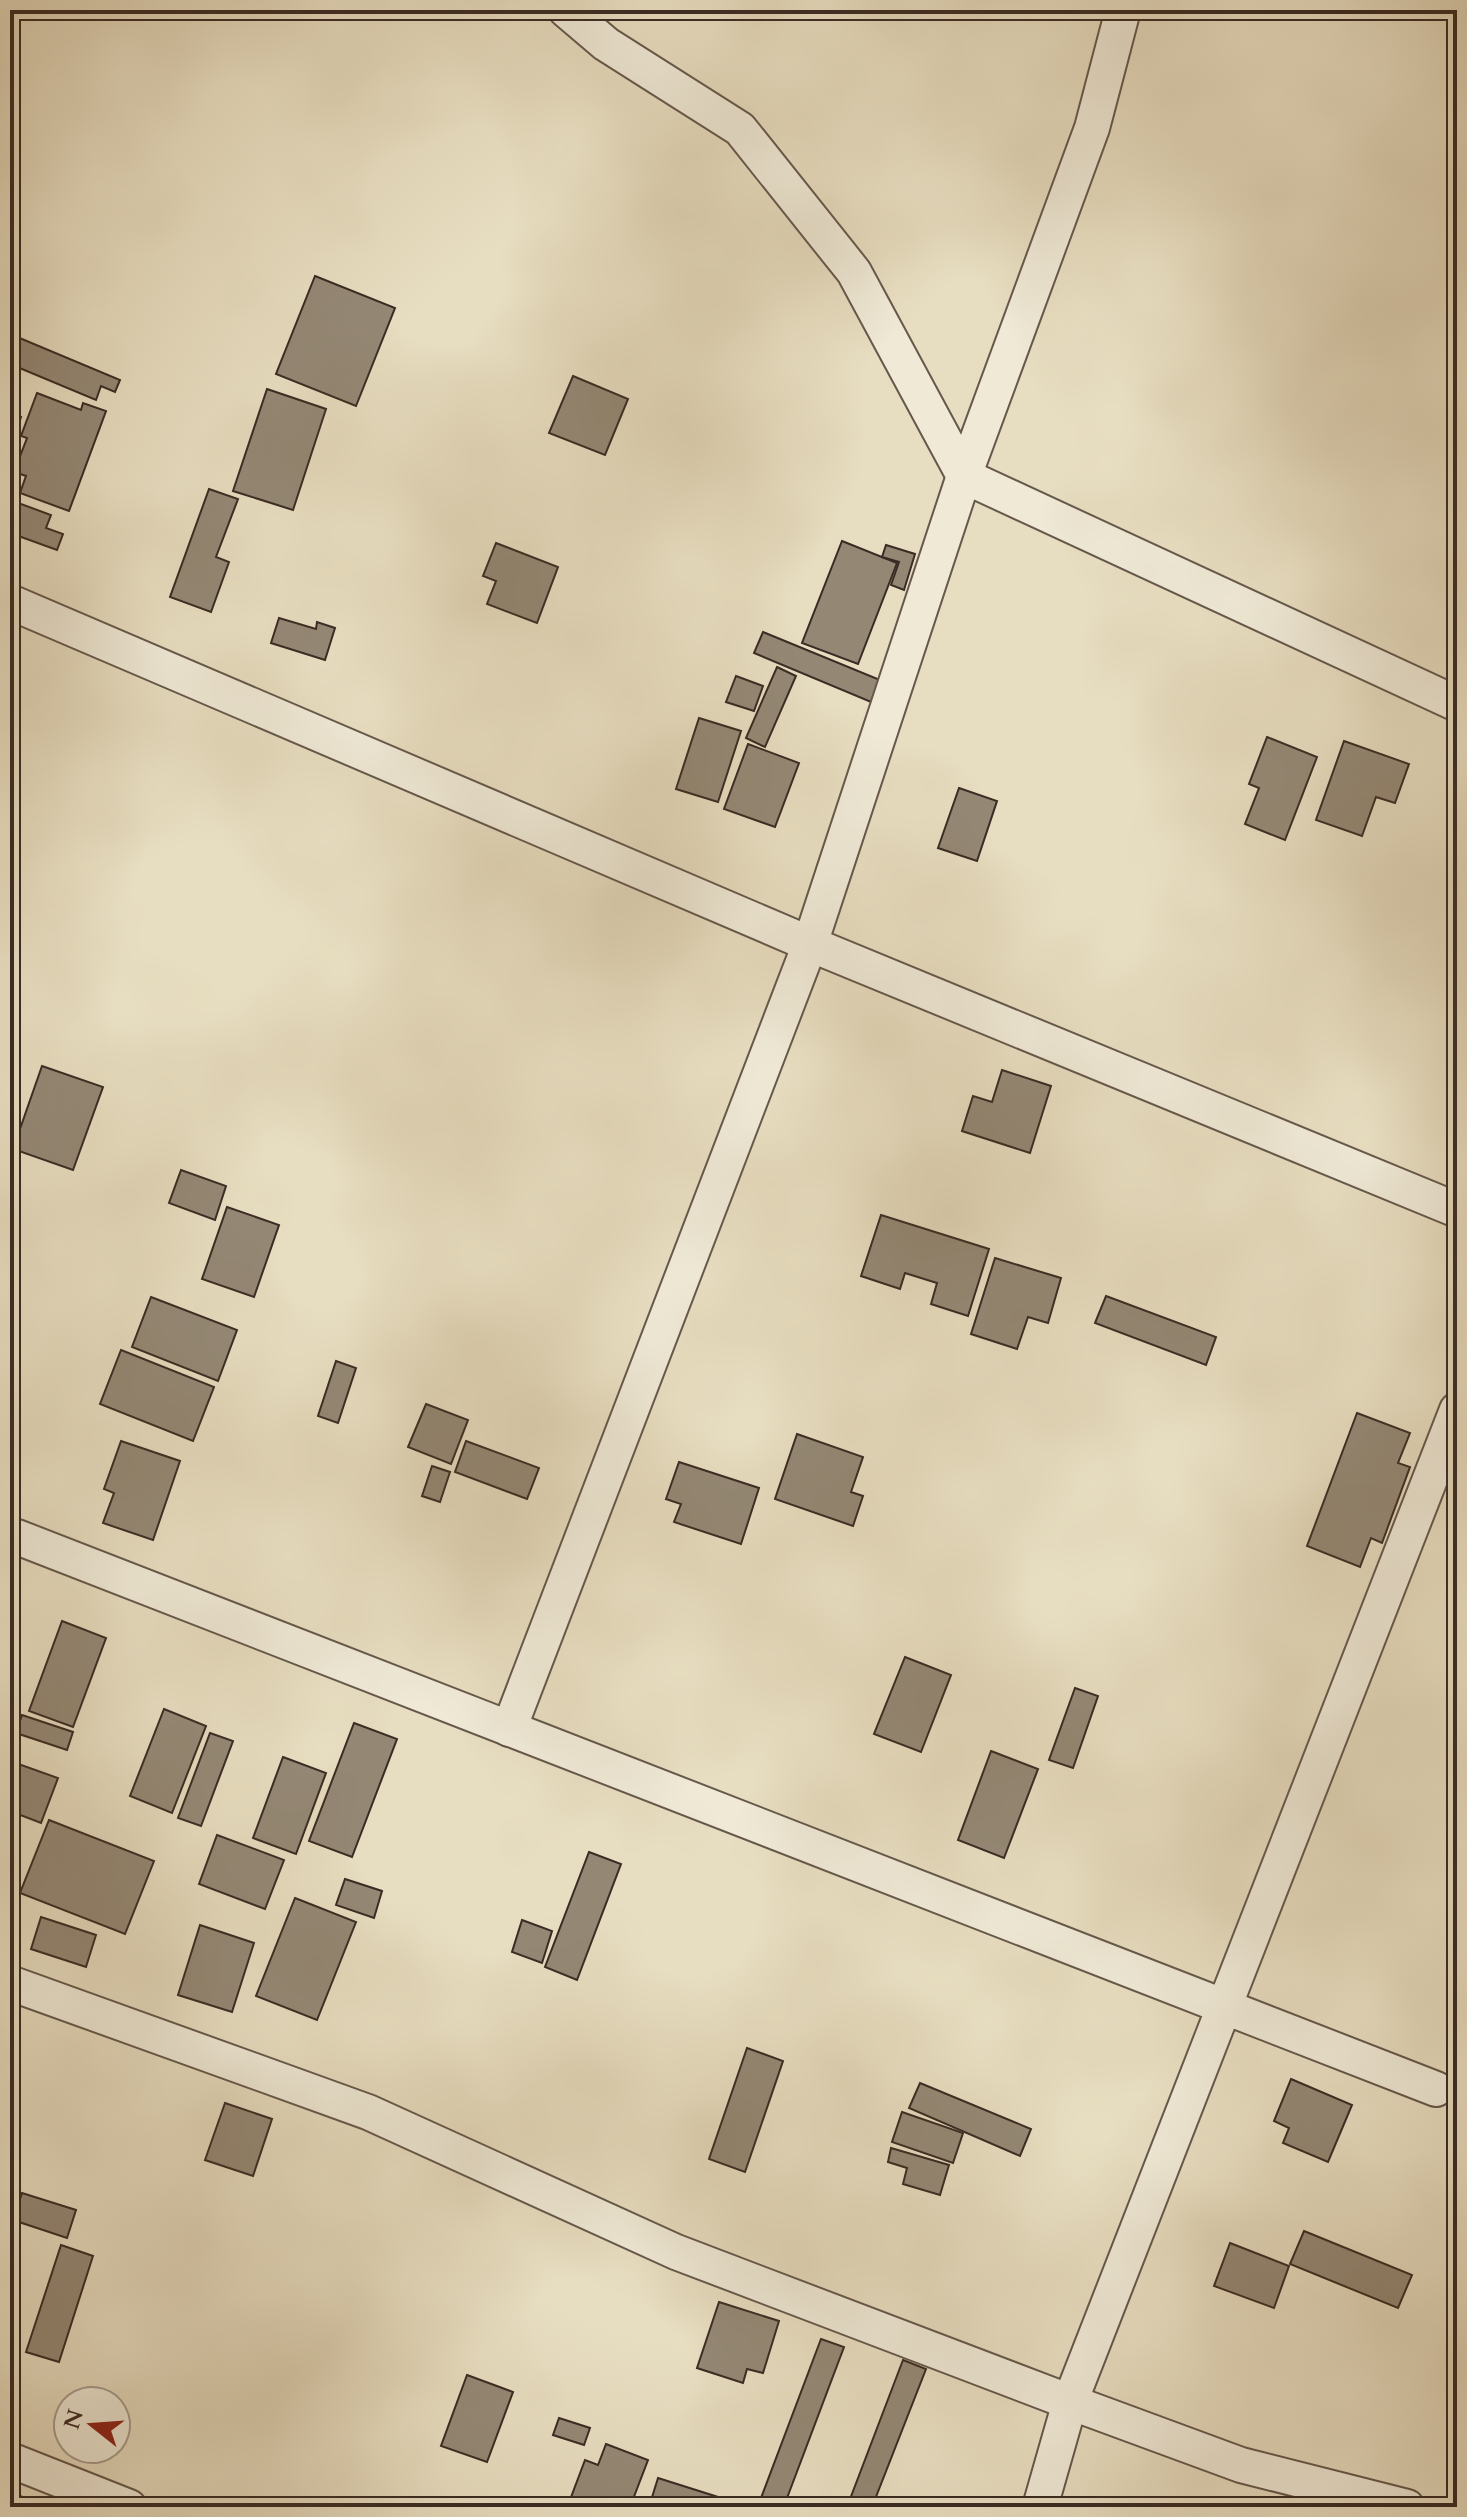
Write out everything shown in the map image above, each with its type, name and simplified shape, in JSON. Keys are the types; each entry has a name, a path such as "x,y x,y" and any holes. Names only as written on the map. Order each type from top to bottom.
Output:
{"street":[{"path":"566,10 606,44 740,129 854,272 964,476 1457,704"},
{"path":"509,1729 810,944 964,476 1092,128 1123,10"},
{"path":"10,602 810,944 1457,1210"},
{"path":"1040,2507 1070,2402 1457,1410"},
{"path":"17,1537 1436,2089"},
{"path":"10,1983 368,2112 676,2252 1070,2402 1241,2465 1407,2507"},
{"path":"10,2460 129,2507"}],"building":[{"path":"315,276 395,308 356,406 276,374"},
{"path":"10,334 120,380 115,392 101,386 96,400 10,364"},
{"path":"573,376 628,399 605,455 549,433"},
{"path":"267,389 326,409 293,510 233,491"},
{"path":"37,393 81,410 83,403 106,411 69,511 20,493 26,476 14,472 27,438 21,436"},
{"path":"10,414 21,417 15,435 10,434"},
{"path":"209,489 238,499 216,557 229,562 211,612 170,597"},
{"path":"10,500 51,515 46,528 63,534 57,550 10,533"},
{"path":"842,541 897,563 858,664 802,643"},
{"path":"496,543 558,567 537,623 487,604 496,581 483,576"},
{"path":"886,545 915,554 904,590 891,585 899,562 882,557"},
{"path":"279,618 316,629 317,622 335,628 325,660 271,643"},
{"path":"763,632 880,680 871,702 754,653"},
{"path":"777,667 796,676 765,747 746,738"},
{"path":"736,676 763,686 754,711 726,702"},
{"path":"699,718 741,731 718,802 676,789"},
{"path":"1267,737 1317,757 1285,840 1245,824 1259,788 1249,784"},
{"path":"1344,741 1409,764 1395,803 1376,797 1362,836 1316,820"},
{"path":"748,744 799,763 775,827 724,809"},
{"path":"959,788 997,801 977,861 938,848"},
{"path":"42,1066 103,1087 73,1170 13,1149"},
{"path":"1002,1070 1051,1086 1030,1153 962,1131 973,1096 992,1102"},
{"path":"181,1170 226,1186 215,1220 169,1203"},
{"path":"227,1207 279,1225 254,1297 202,1279"},
{"path":"881,1215 989,1249 968,1316 931,1304 937,1283 905,1273 900,1289 861,1276"},
{"path":"995,1258 1061,1278 1048,1323 1028,1317 1017,1349 971,1334"},
{"path":"1106,1296 1216,1337 1206,1365 1095,1323"},
{"path":"151,1297 237,1330 218,1381 132,1347"},
{"path":"121,1350 214,1387 193,1441 100,1404"},
{"path":"336,1361 356,1368 338,1423 318,1416"},
{"path":"426,1404 468,1420 451,1464 408,1447"},
{"path":"1357,1413 1410,1433 1398,1463 1410,1467 1382,1543 1371,1538 1360,1567 1307,1546"},
{"path":"797,1434 863,1457 851,1492 863,1496 853,1526 775,1499"},
{"path":"121,1441 180,1461 153,1540 103,1523 114,1493 104,1489"},
{"path":"466,1441 539,1468 527,1499 455,1472"},
{"path":"679,1462 759,1488 741,1544 674,1522 681,1504 666,1499"},
{"path":"432,1466 450,1472 440,1502 422,1496"},
{"path":"62,1621 106,1638 73,1727 29,1711"},
{"path":"905,1657 951,1675 921,1752 874,1734"},
{"path":"1075,1688 1098,1696 1073,1768 1049,1760"},
{"path":"164,1709 206,1726 172,1813 130,1796"},
{"path":"22,1715 73,1732 67,1750 16,1733"},
{"path":"354,1723 397,1739 352,1857 309,1841"},
{"path":"210,1733 233,1741 201,1826 178,1818"},
{"path":"991,1751 1038,1769 1004,1858 958,1840"},
{"path":"283,1757 326,1773 296,1854 253,1838"},
{"path":"10,1761 58,1778 41,1823 10,1811"},
{"path":"49,1820 154,1861 125,1934 20,1893"},
{"path":"217,1835 284,1860 265,1909 199,1884"},
{"path":"589,1852 621,1864 577,1980 545,1967"},
{"path":"345,1879 382,1891 374,1918 336,1905"},
{"path":"295,1898 356,1922 317,2020 256,1996"},
{"path":"41,1917 96,1935 86,1967 31,1949"},
{"path":"522,1920 552,1931 542,1963 512,1952"},
{"path":"200,1925 254,1943 232,2012 178,1995"},
{"path":"747,2048 783,2061 745,2172 709,2159"},
{"path":"1291,2079 1352,2105 1328,2162 1283,2143 1289,2128 1274,2121"},
{"path":"920,2083 1031,2129 1020,2156 909,2108"},
{"path":"225,2103 272,2119 253,2176 205,2160"},
{"path":"902,2112 963,2133 953,2163 892,2142"},
{"path":"891,2148 949,2165 940,2195 903,2184 907,2168 888,2162"},
{"path":"22,2193 76,2210 67,2238 13,2220"},
{"path":"1304,2231 1412,2275 1398,2308 1290,2264"},
{"path":"1230,2243 1289,2266 1274,2308 1214,2286"},
{"path":"61,2245 93,2256 59,2362 26,2352"},
{"path":"719,2302 779,2321 763,2373 747,2369 743,2383 697,2368"},
{"path":"821,2339 844,2347 784,2506 761,2498"},
{"path":"903,2360 926,2369 872,2507 847,2507"},
{"path":"467,2375 513,2392 487,2462 441,2446"},
{"path":"559,2418 590,2428 584,2445 553,2435"},
{"path":"606,2444 648,2460 630,2507 590,2507 570,2500 585,2460 598,2465"},
{"path":"658,2478 718,2497 715,2507 649,2507"},
{"path":"20,2496 49,2507 16,2507"}]}
